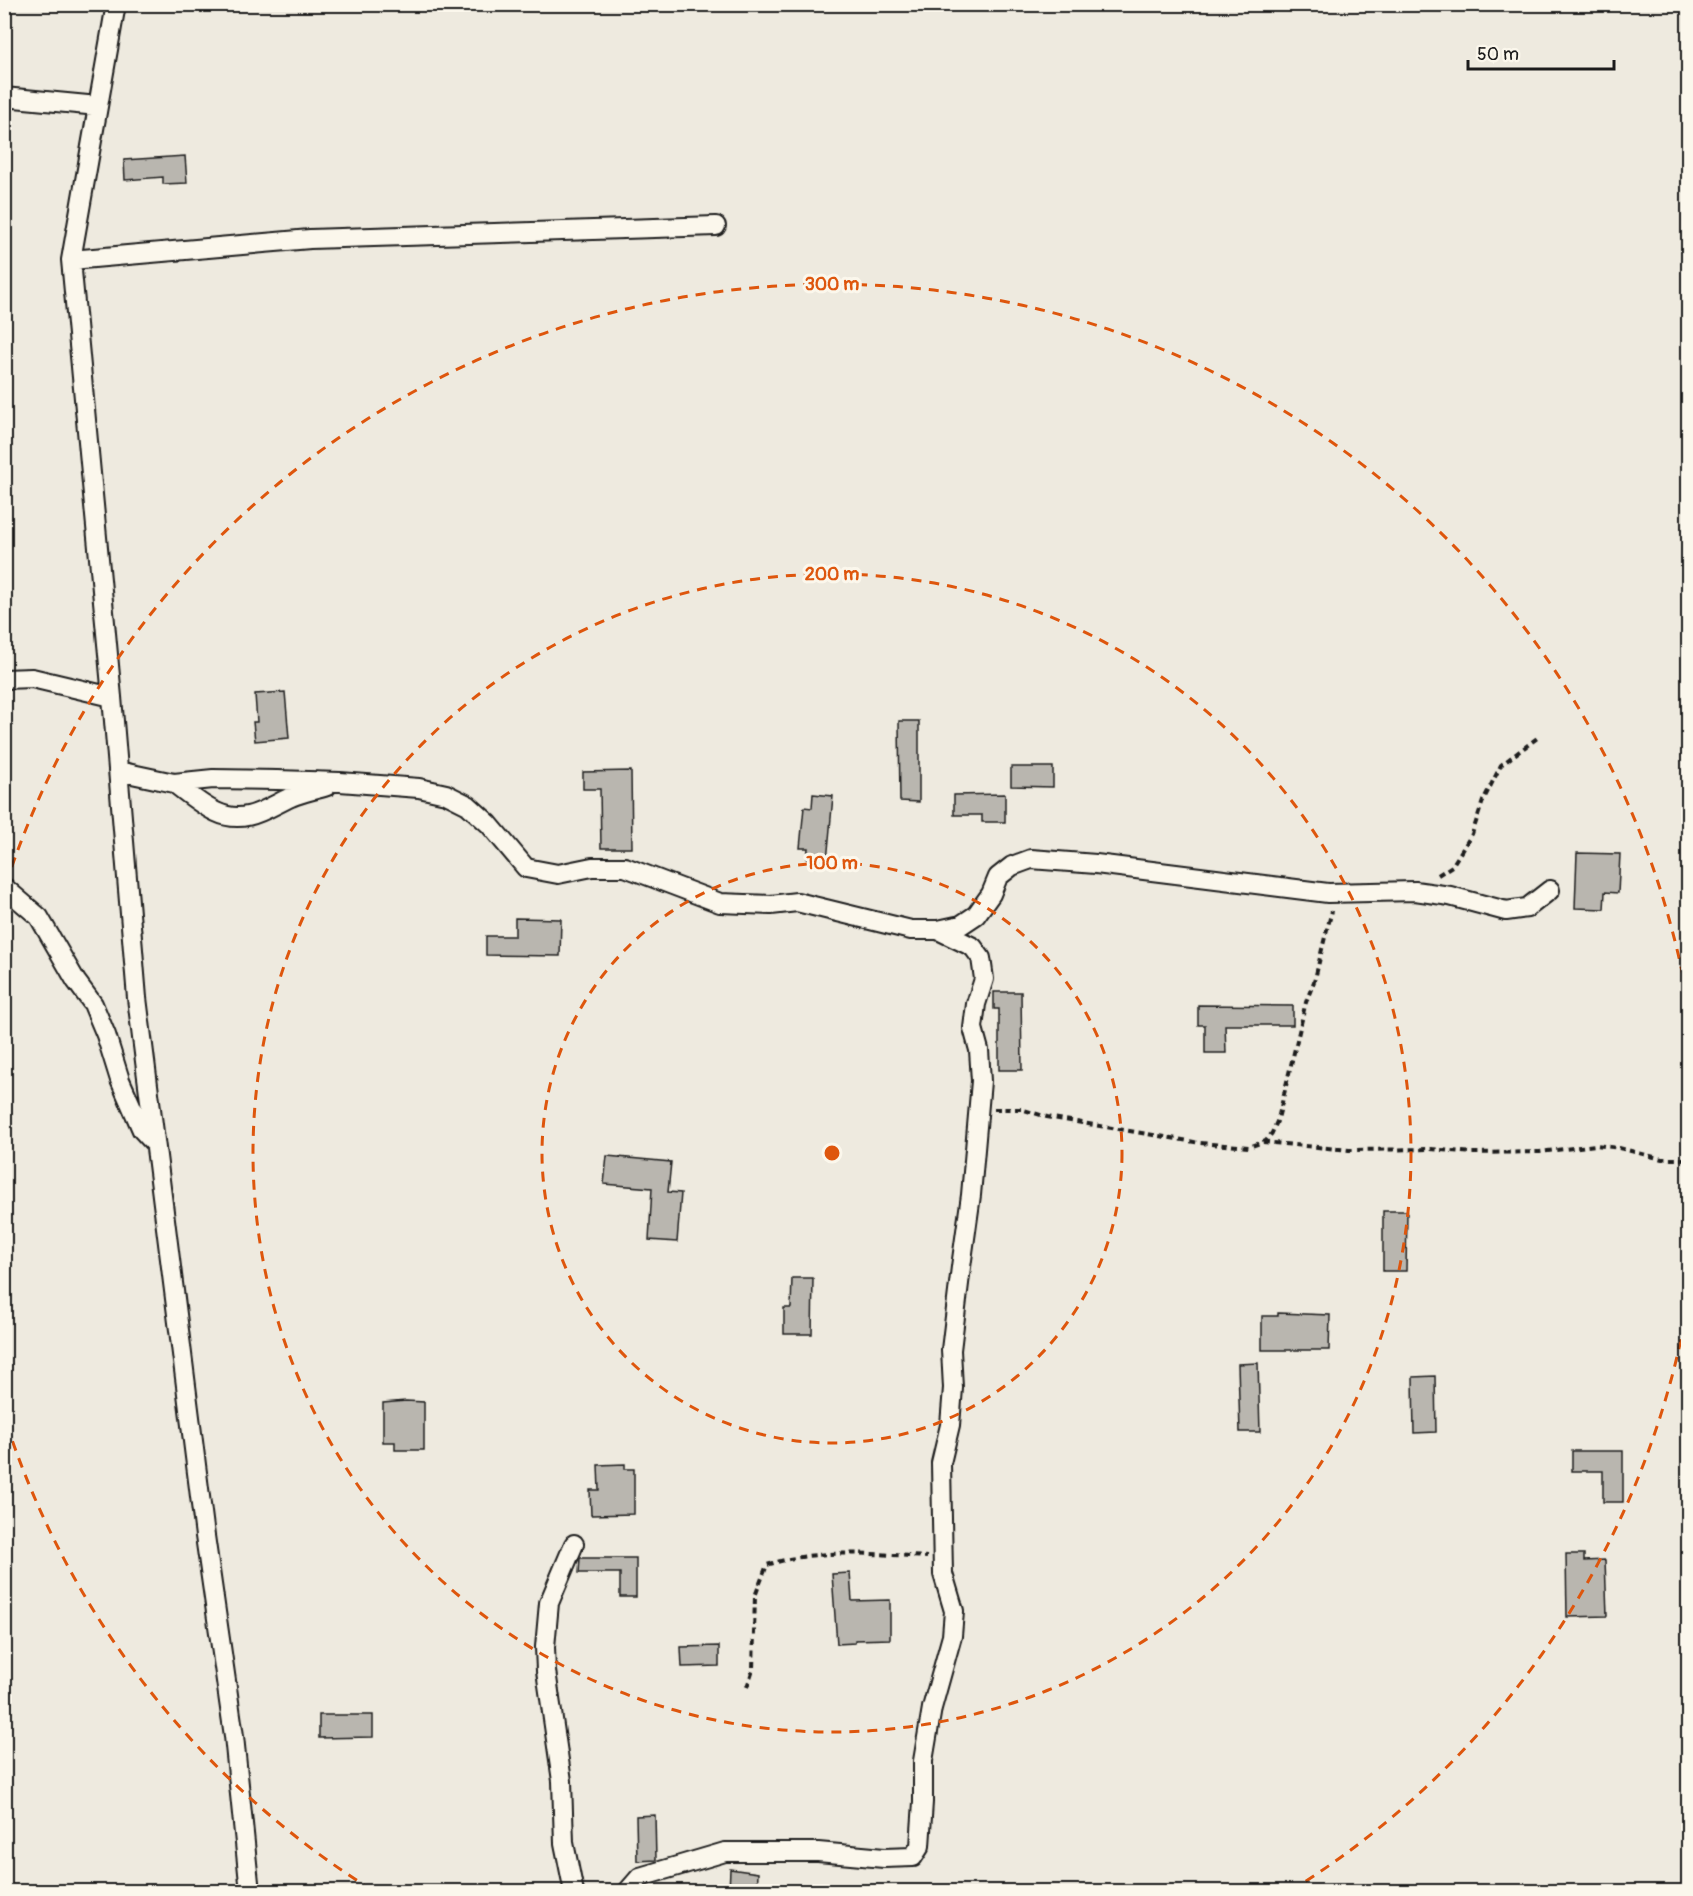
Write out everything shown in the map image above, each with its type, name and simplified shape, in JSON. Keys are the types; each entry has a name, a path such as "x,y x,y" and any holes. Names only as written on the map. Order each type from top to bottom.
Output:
{"street":[{"path":"116,4 71,260 112,697 136,998 205,1536 234,1736 250,1892"},
{"path":"4,97 98,106"},
{"path":"71,260 310,239 716,226"},
{"path":"4,679 33,678 112,697"},
{"path":"118,771 174,783 213,779 340,782 419,788 446,794 468,805 489,824 526,868 558,874 592,867 625,867 720,903 797,902 911,930 938,930 961,925 976,915 991,894 998,877 1012,866 1030,859 1096,864 1328,893 1415,891 1450,896 1506,911 1527,908 1550,890"},
{"path":"174,783 218,813 240,817 260,814 292,797 340,782"},
{"path":"4,887 39,917 76,981 93,1005 106,1035 120,1080 142,1130 155,1143"},
{"path":"627,1892 640,1877 725,1852 818,1852 884,1858 913,1857 920,1846 923,1761 932,1708 952,1636 954,1611 943,1574 941,1463 950,1425 953,1388 951,1350 971,1195 981,1081 979,1050 973,1028 976,1005 984,979 981,958 973,947 938,930"},
{"path":"574,1544 549,1603 544,1647 562,1781 564,1843 574,1892"}],"path":[{"path":"1434,878 1452,866 1472,834 1501,765 1540,736"},
{"path":"977,1121 991,1110 1010,1108 1093,1125 1207,1144 1249,1147 1263,1142 1272,1133 1278,1119 1304,1015 1305,999 1315,978 1334,902 1343,892"},
{"path":"1263,1142 1349,1150 1431,1149 1472,1153 1540,1152 1596,1145 1619,1148 1662,1159 1689,1159"},
{"path":"747,1687 753,1669 755,1596 767,1565 786,1559 826,1555 873,1554 943,1558"}],"building":[{"path":"185,156 187,183 163,184 163,177 125,180 124,160"},
{"path":"285,692 289,738 255,741 253,722 257,722 255,694"},
{"path":"899,721 919,721 919,802 900,801"},
{"path":"1011,767 1053,767 1053,787 1011,786"},
{"path":"631,771 632,848 601,848 600,789 583,789 583,772"},
{"path":"813,794 833,796 827,861 807,859 808,848 800,848 804,807 812,808"},
{"path":"1005,794 1005,822 982,822 982,815 954,815 954,795"},
{"path":"1577,853 1620,854 1618,893 1605,892 1604,909 1575,908"},
{"path":"515,918 561,919 560,956 486,955 486,936 515,936"},
{"path":"994,992 1021,992 1022,1070 999,1070 999,1009 994,1009"},
{"path":"1198,1005 1293,1006 1293,1025 1225,1025 1226,1053 1205,1053 1205,1025 1198,1025"},
{"path":"607,1156 671,1162 668,1192 681,1193 677,1242 649,1240 652,1188 604,1184"},
{"path":"1383,1211 1407,1211 1406,1271 1383,1271"},
{"path":"792,1278 813,1278 812,1334 784,1334 784,1308 791,1308"},
{"path":"1278,1313 1330,1315 1329,1350 1262,1350 1262,1316 1278,1316"},
{"path":"1258,1363 1260,1432 1240,1432 1238,1364"},
{"path":"1435,1376 1436,1432 1414,1433 1413,1377"},
{"path":"424,1402 424,1450 395,1450 395,1442 383,1442 383,1403"},
{"path":"1572,1451 1623,1451 1623,1502 1603,1502 1603,1471 1572,1471"},
{"path":"625,1464 625,1469 634,1469 634,1514 591,1515 590,1490 599,1490 598,1465"},
{"path":"1566,1554 1584,1554 1584,1561 1605,1560 1607,1616 1567,1617"},
{"path":"580,1558 636,1558 636,1597 620,1597 620,1573 579,1573"},
{"path":"850,1573 852,1601 890,1600 890,1639 855,1640 855,1643 837,1644 832,1574"},
{"path":"719,1646 719,1666 682,1667 681,1647"},
{"path":"319,1715 373,1715 373,1737 319,1738"},
{"path":"655,1815 656,1860 637,1861 636,1816"},
{"path":"730,1869 758,1873 757,1892 729,1892"}]}
